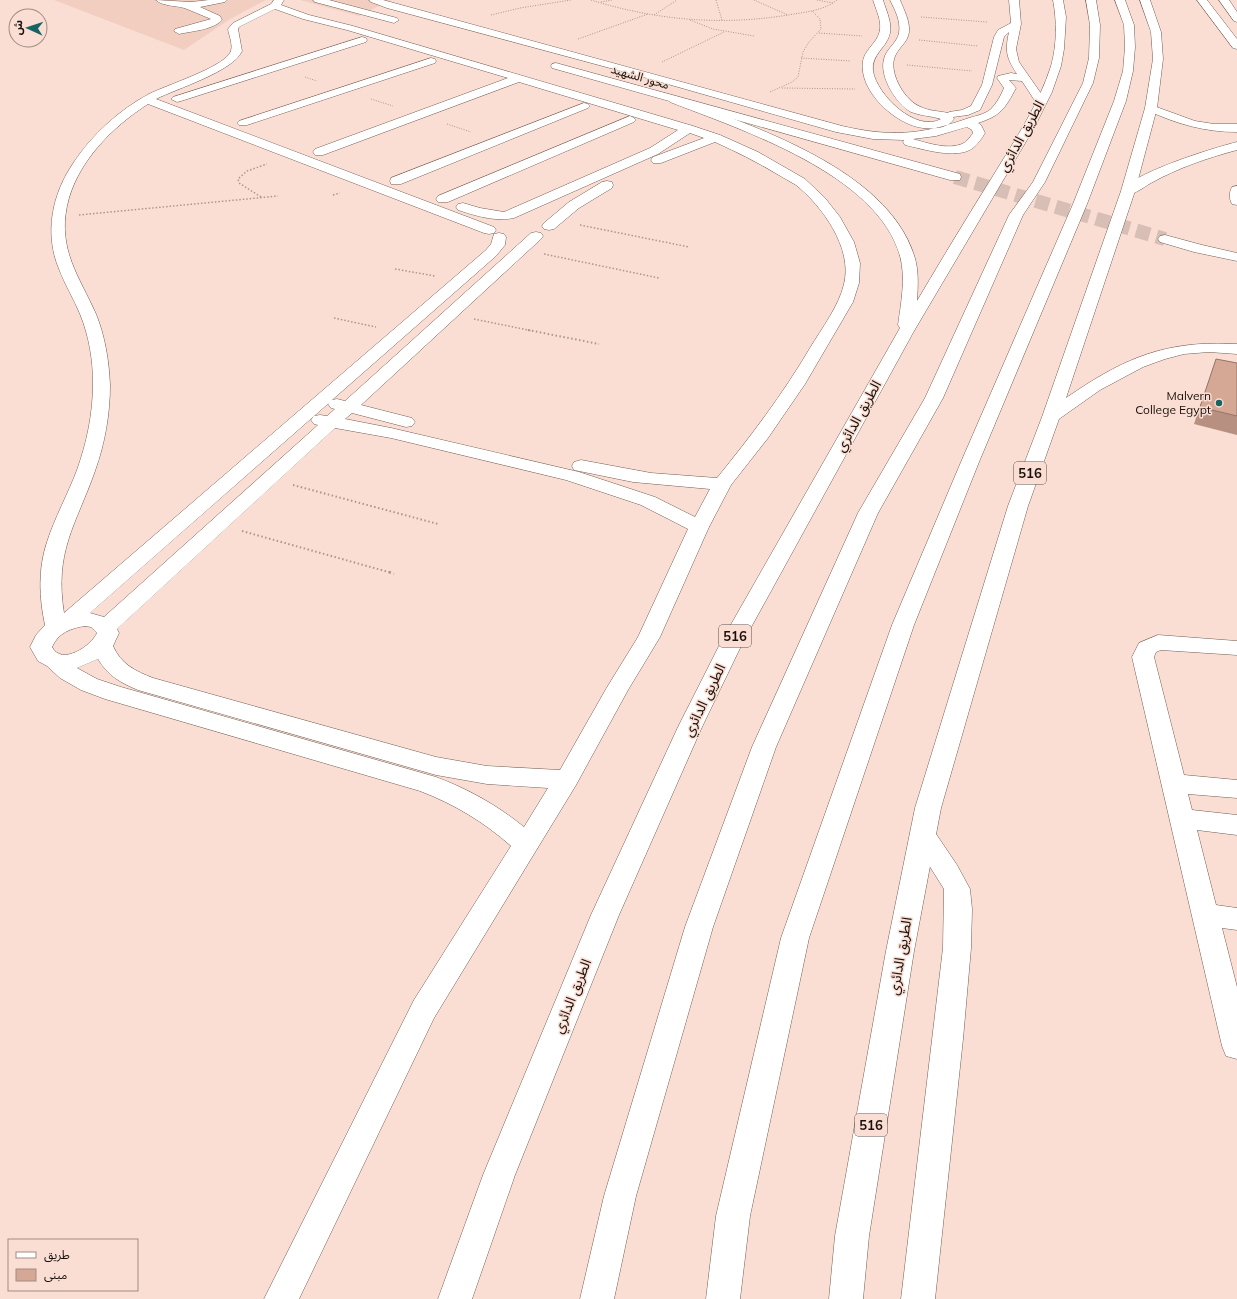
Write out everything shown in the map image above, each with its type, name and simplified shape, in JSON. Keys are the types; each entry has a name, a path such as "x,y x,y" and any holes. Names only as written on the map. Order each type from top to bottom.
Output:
{"main road":[{"path":"161,0 180,6 189,6 222,0"},
{"path":"318,0 402,22"},
{"path":"374,0 390,6 416,8 438,14 458,24 852,132 880,136 928,134 970,118 996,112 1010,88 1002,80 1003,78 1014,76 1026,79"},
{"path":"400,0 409,0"},
{"path":"878,0 885,26 883,38 870,56 868,62 869,76 876,90 893,109 916,123 931,125 941,124 948,119 945,116"},
{"path":"895,0 904,27 903,39 890,57 890,76 893,82 911,107 945,116 970,118"},
{"name":"الطريق الدائري","path":"455,1299 499,1175 602,922 690,727 732,642 906,331 1028,128 1056,66 1059,49 1061,17 1058,0"},
{"path":"597,1299 620,1196 699,927 764,747 868,513 934,398 1016,215 1039,182 1088,83 1094,51 1095,25 1091,0"},
{"path":"723,1299 733,1216 795,938 903,625 970,462 1074,219 1120,101 1128,71 1130,47 1128,25 1120,0"},
{"path":"1202,0 1237,46"},
{"path":"1224,0 1237,19"},
{"path":"1012,2 1016,24 1011,55 1014,62 1041,102"},
{"path":"61,625 51,608 50,589 53,557 60,532 83,480 96,433 101,392 99,355 91,322 63,261 58,238 58,217 63,196 72,176 84,157 99,139 117,122 160,92 221,66 231,60 236,54 237,50 233,29 242,21 276,3 306,17 350,28 519,78 718,143 775,167 800,182 820,201 833,217 847,242 853,263 852,283 845,302 801,378 762,434 722,484 699,527 649,637 617,689 567,779 424,1009 281,1299"},
{"name":"الطريق الدائري","path":"846,1299 852,1236 900,951 928,808 1018,506 1051,417 1128,191 1151,108 1158,59 1152,5"},
{"path":"179,31 209,24 217,20 217,18 189,6"},
{"path":"258,13 295,20 630,120 683,131"},
{"path":"350,28 384,18"},
{"path":"970,118 978,104 990,73 996,47 1002,32 1016,24"},
{"path":"177,98 362,40"},
{"path":"243,124 431,60"},
{"name":"محور الشهيد","path":"546,64 955,177"},
{"path":"319,152 519,78"},
{"path":"160,92 264,131"},
{"path":"147,100 294,155 494,233 517,239 547,227"},
{"path":"674,100 756,133 801,154 841,177 866,195 897,231 907,255 910,287 906,331"},
{"path":"396,181 584,106"},
{"path":"1151,108 1176,120 1194,126 1216,129 1237,128"},
{"path":"897,136 909,142 920,145 961,148 970,145 979,132 970,118"},
{"path":"443,199 630,120"},
{"path":"819,123 877,131 900,129 916,123"},
{"path":"526,844 491,814 450,792 113,693 78,680 55,661 48,658 43,653 41,646 48,633 61,625 495,249 500,241 488,226 491,222 654,151 668,143 683,131"},
{"path":"55,661 75,660 86,657 104,636 218,524 520,250 574,205 601,188 675,152 718,143"},
{"path":"1128,191 1148,178 1170,167 1237,146"},
{"path":"305,147 333,157"},
{"path":"382,176 410,186"},
{"path":"1237,190 1237,201"},
{"path":"430,194 478,212 506,215 528,214 536,216 543,218 548,222 547,227"},
{"path":"1165,239 1237,262"},
{"path":"1200,249 1237,257"},
{"path":"1051,417 1092,386 1134,364 1152,357 1187,348 1237,349"},
{"path":"320,400 349,406 405,422 586,467 662,480 688,483 722,484"},
{"path":"301,417 391,433 585,480 648,501 699,527"},
{"path":"61,625 85,619 93,620 104,636 107,658 116,669 130,678 154,686 436,766 487,775 540,779 567,779"},
{"path":"1237,648 1166,642 1152,644 1146,648 1144,652 1237,1046"},
{"path":"1174,783 1237,789"},
{"path":"1182,818 1237,825"},
{"path":"918,1299 948,1047 957,948 958,909 957,889 948,872 923,835"},
{"path":"1206,915 1237,919"}],"path":[{"path":"458,24 520,8 571,0"},
{"path":"591,0 598,3 654,15 688,19 722,20 755,19 789,15 811,11 834,3 837,0"},
{"path":"598,3 612,0"},
{"path":"654,15 677,0"},
{"path":"716,0 722,20"},
{"path":"754,0 789,15"},
{"path":"817,0 834,3"},
{"path":"745,102 782,88 798,77 801,58 809,42 818,33 821,24 816,15 811,11"},
{"path":"549,49 648,14"},
{"path":"901,16 1016,24"},
{"path":"688,19 704,28 754,36"},
{"path":"640,73 724,32"},
{"path":"818,33 883,38"},
{"path":"903,39 996,47"},
{"path":"801,58 868,62"},
{"path":"889,63 990,73"},
{"path":"782,88 876,90"},
{"path":"262,197 239,183 238,179 242,174 249,170 294,155"},
{"path":"58,217 278,196"},
{"path":"547,227 690,247"},
{"path":"520,250 659,278"},
{"path":"396,269 459,280"},
{"path":"450,314 599,344"},
{"path":"334,318 400,332"},
{"path":"269,478 438,524"},
{"path":"218,524 394,574"}],"shaded area":[{"path":"54,0 266,0 230,19 184,50"},
{"path":"300,0 391,0 359,16"}],"building":[{"path":"1216,359 1237,363 1237,416 1200,407"}],"tunnel":[{"path":"955,177 1165,239"}],"place":[{"name":"Malvern College Egypt","path":"1219,403"}]}
